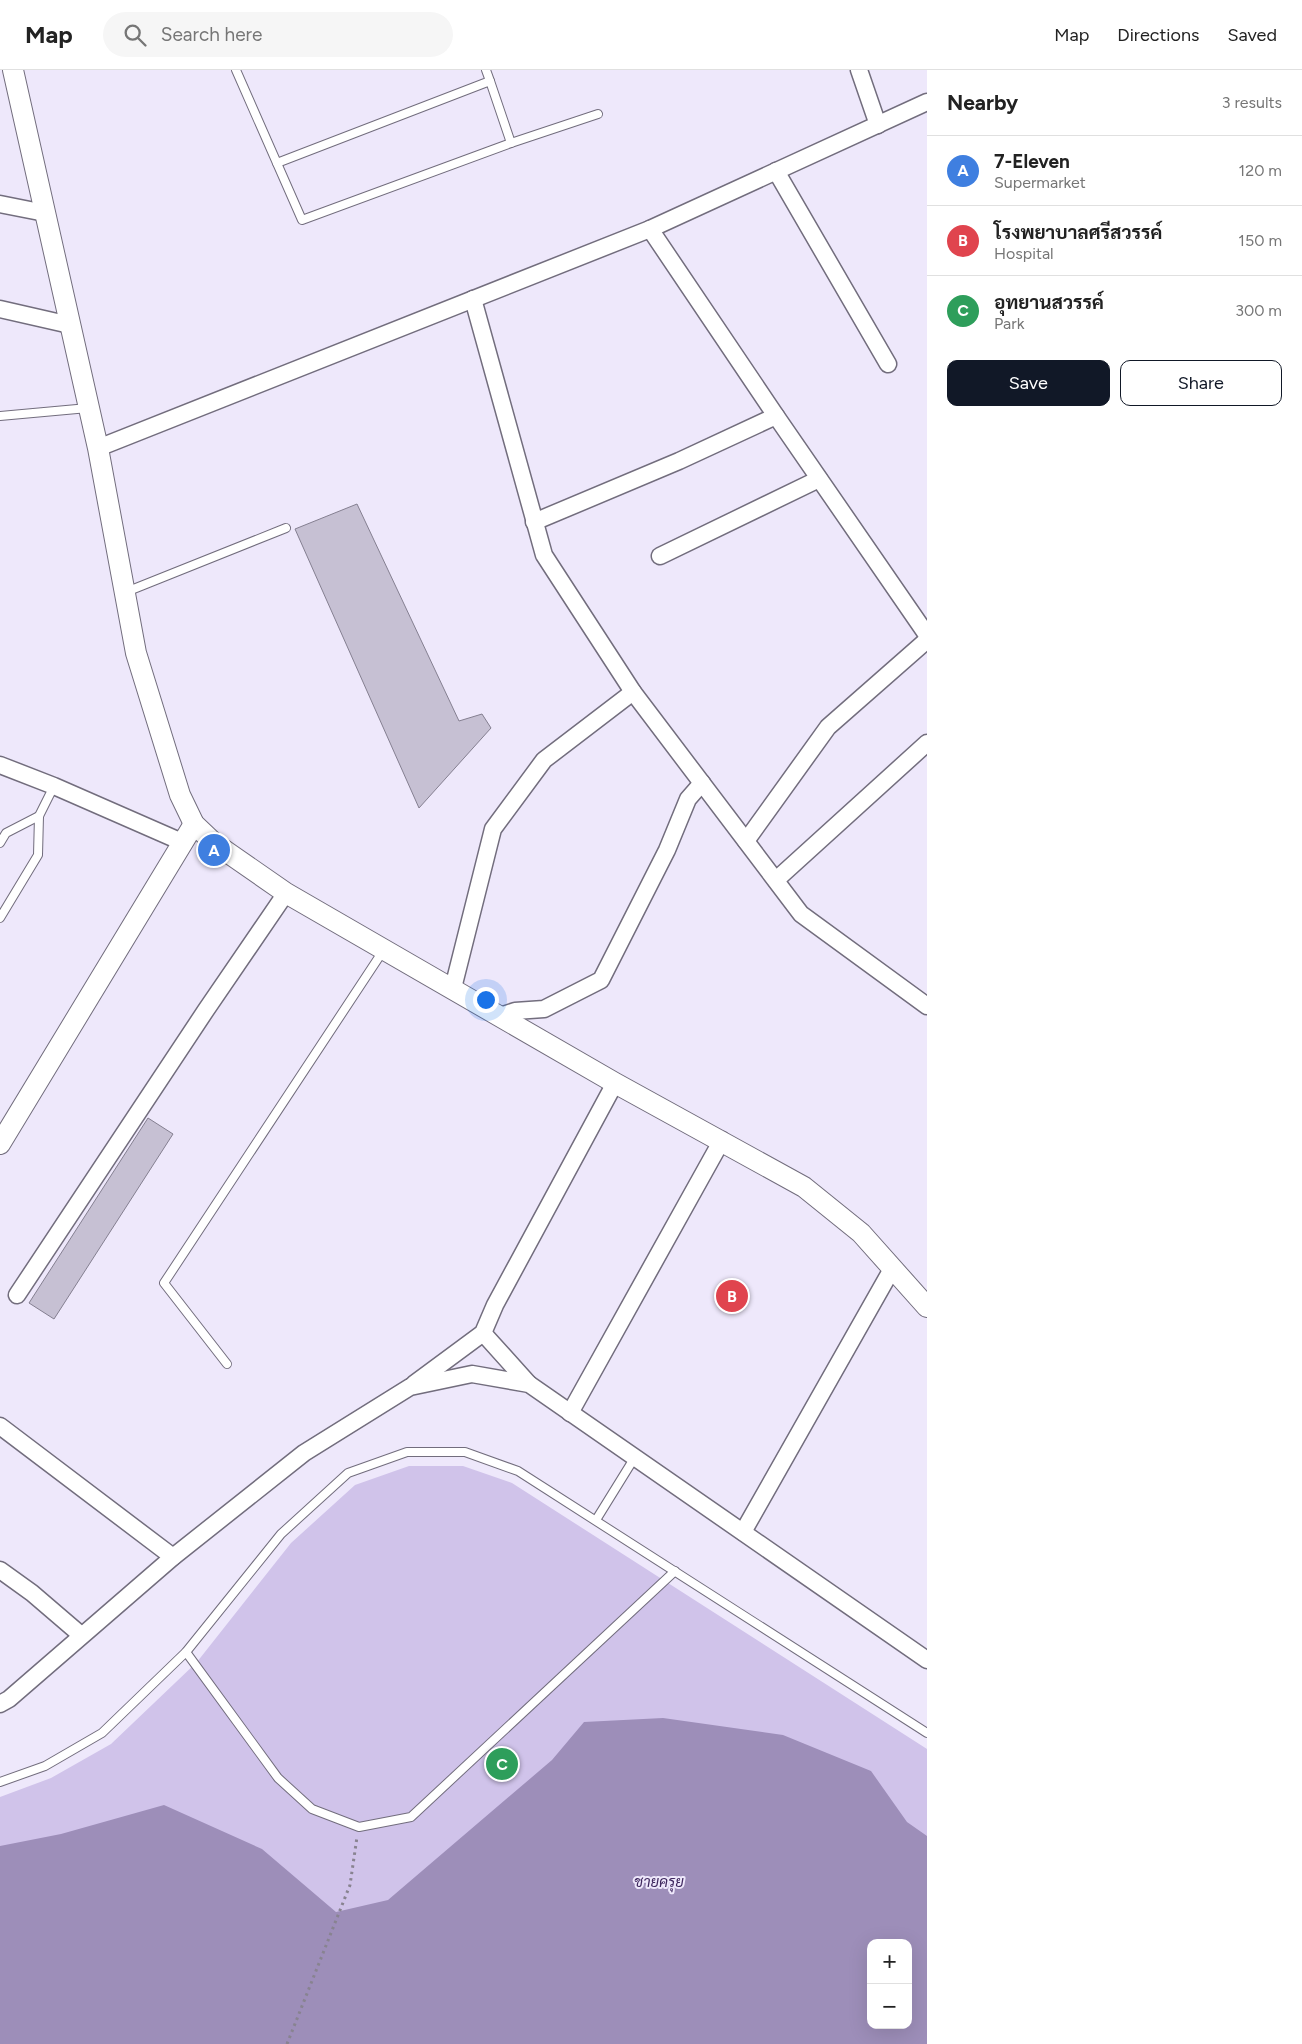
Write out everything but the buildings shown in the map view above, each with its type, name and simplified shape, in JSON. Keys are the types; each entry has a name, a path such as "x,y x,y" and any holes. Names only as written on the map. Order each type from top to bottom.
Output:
{"street":[{"path":"12,70 98,448 136,653 180,795 194,824 214,843 286,893 616,1083 804,1187 861,1233 927,1307"},
{"path":"858,70 878,125"},
{"path":"98,448 650,229 927,102"},
{"path":"776,171 888,364"},
{"path":"0,204 45,213"},
{"path":"650,229 927,635"},
{"path":"473,299 544,555 634,692 801,914 927,1006"},
{"path":"0,310 70,325"},
{"path":"534,522 679,461 776,416"},
{"path":"660,556 819,479"},
{"path":"746,841 828,727 927,640"},
{"path":"453,988 493,829 544,760 634,692"},
{"path":"776,880 927,743"},
{"path":"0,765 54,786 182,842"},
{"path":"500,1016 515,1010 544,1009 601,980 668,850 688,799 702,783"},
{"path":"0,1144 194,824"},
{"path":"17,1295 286,893"},
{"path":"0,1704 9,1699 173,1557 304,1452 410,1387 483,1333 495,1305 616,1083"},
{"path":"570,1413 722,1140"},
{"path":"744,1532 892,1269"},
{"path":"483,1333 529,1384 927,1660"},
{"path":"410,1387 472,1374 529,1384"},
{"path":"0,1426 173,1557"},
{"path":"0,1570 32,1593 81,1635"}],"lane":[{"path":"236,70 300,219 306,220 511,143 598,114"},
{"path":"486,70 511,143"},
{"path":"277,163 490,81"},
{"path":"0,416 89,408"},
{"path":"125,593 286,528"},
{"path":"0,918 38,855 40,816 54,786"},
{"path":"0,843 6,833 40,816"},
{"path":"227,1364 164,1283 384,950"},
{"path":"0,1782 45,1766 102,1733 186,1652 280,1534 348,1473 407,1452 465,1452 518,1471 927,1733"},
{"path":"596,1520 634,1457"},
{"path":"186,1652 278,1778 312,1809 359,1827 411,1817 675,1572"}],"path":[{"path":"287,2044 350,1885 359,1827"}],"shaded area":[{"path":"409,1466 463,1466 512,1483 927,1749 927,2044 0,2044 0,1797 51,1778 111,1744 197,1662 291,1543 355,1485"}],"water":[{"name":"ชายครุย","path":"663,1718 783,1735 871,1771 907,1822 927,1836 927,2044 0,2044 0,1846 61,1834 164,1805 262,1849 336,1912 388,1900 552,1760 584,1722"}],"place":[{"name":"7-Eleven","path":"214,850"},
{"name":"โรงพยาบาลศรีสวรรค์","path":"732,1296"},
{"name":"อุทยานสวรรค์","path":"502,1764"}]}
